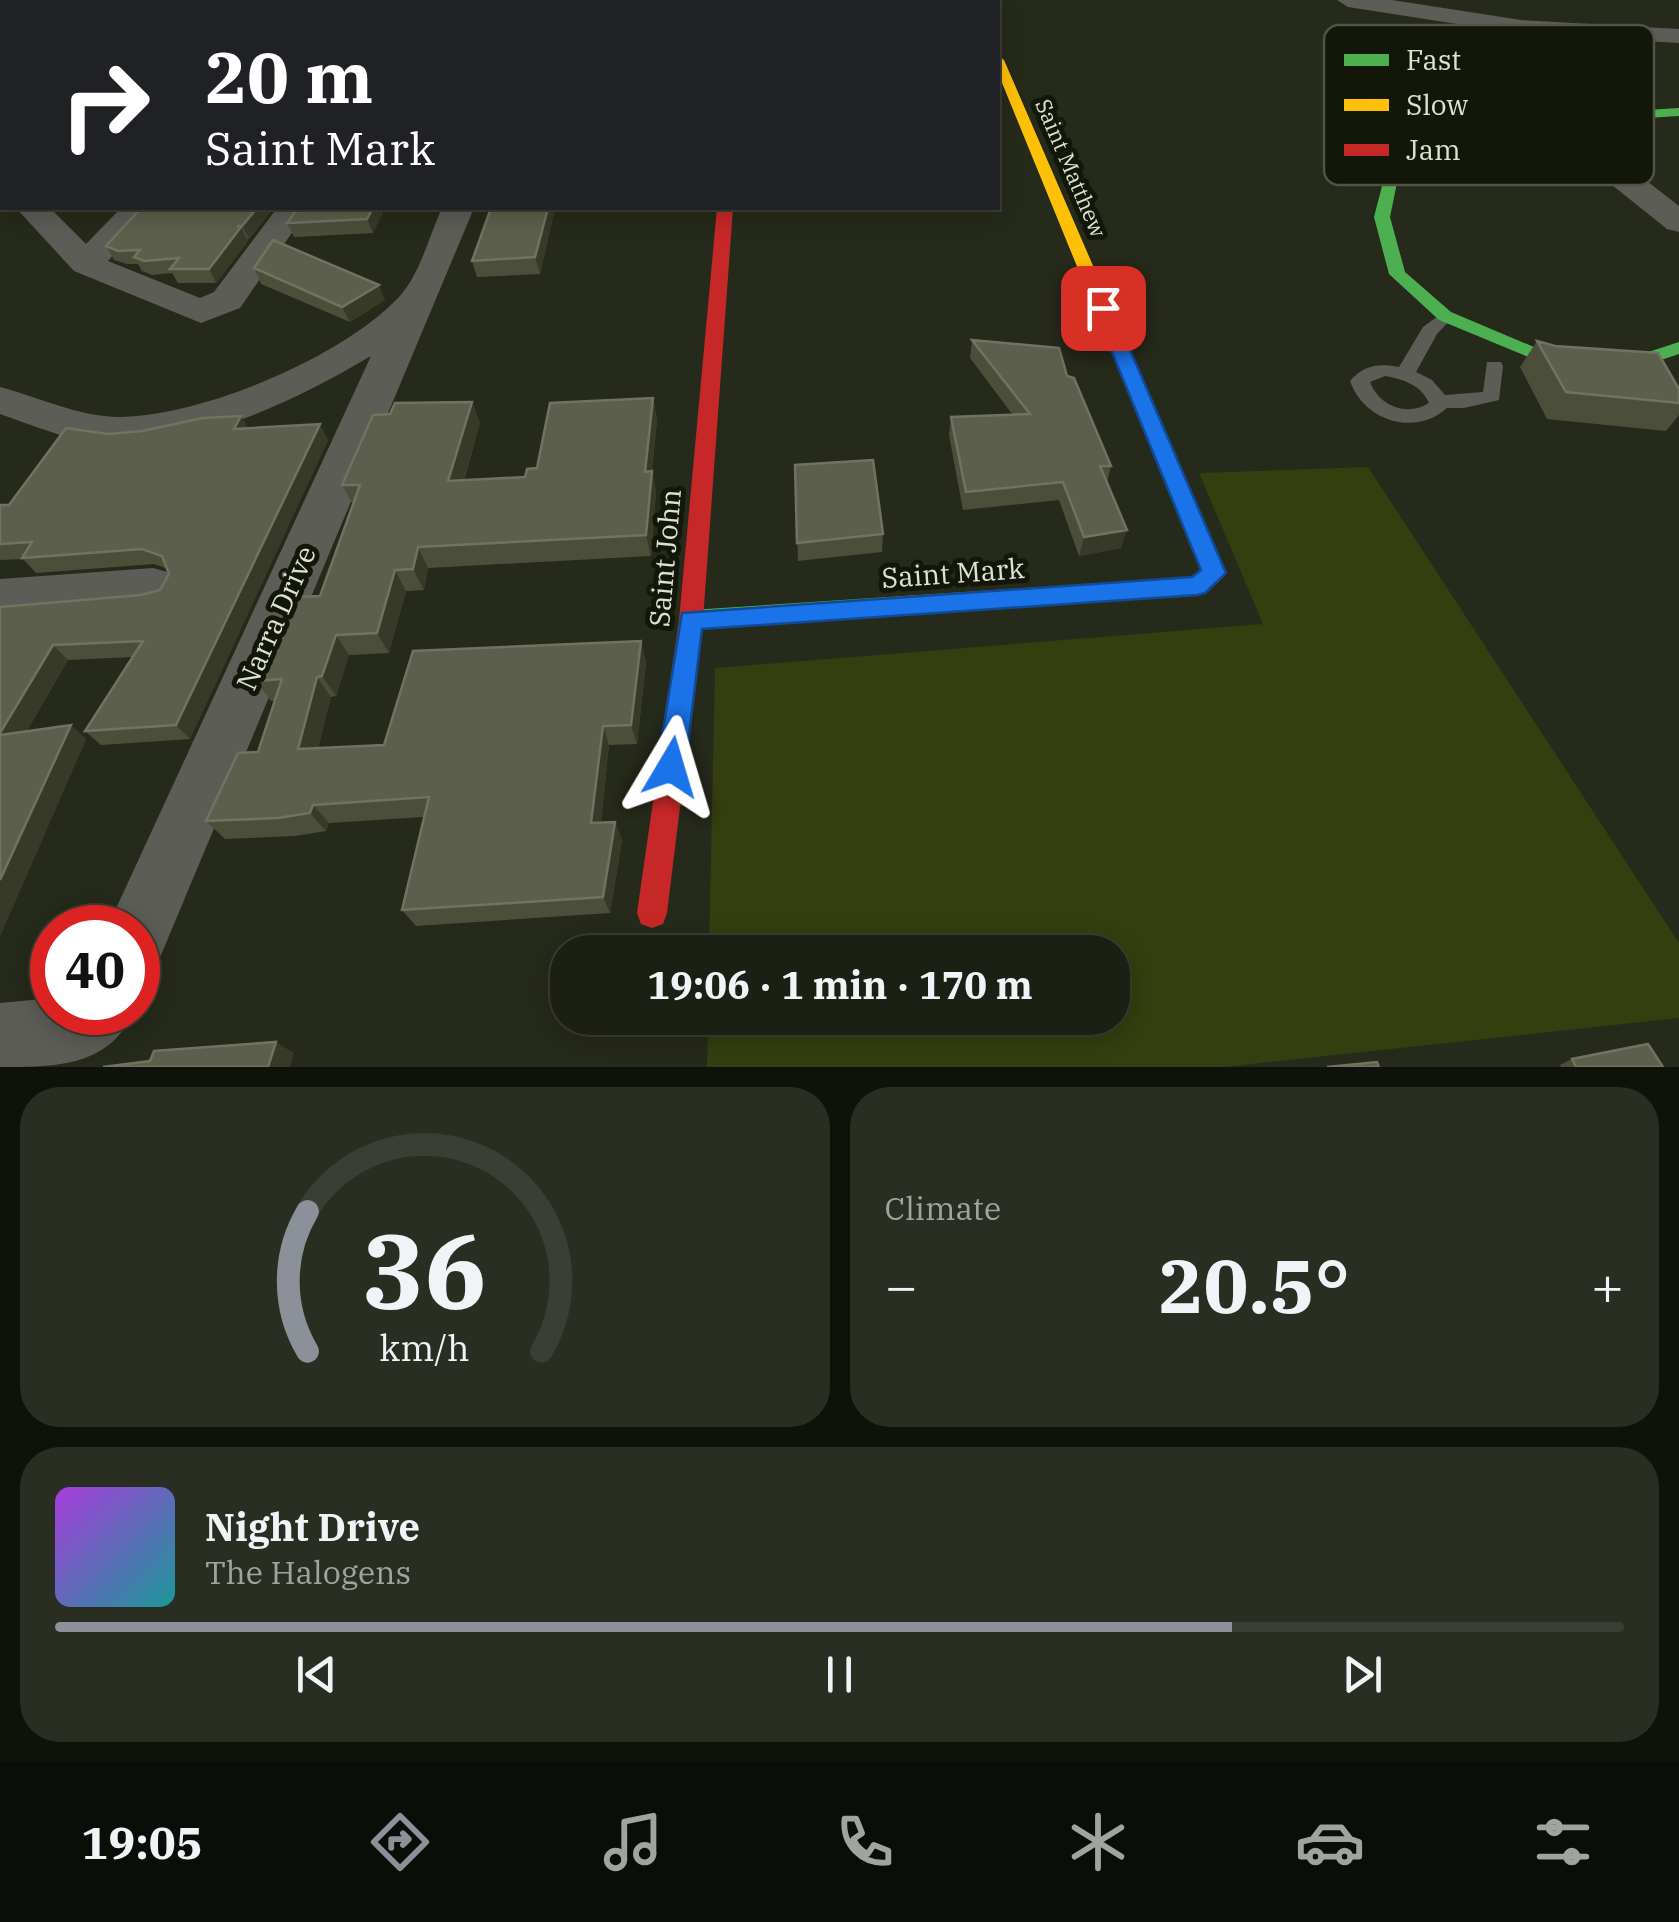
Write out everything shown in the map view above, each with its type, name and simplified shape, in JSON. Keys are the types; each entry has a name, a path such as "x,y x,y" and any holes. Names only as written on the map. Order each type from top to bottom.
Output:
{"street":[{"path":"1348,0 1508,25"},
{"path":"1654,35 1679,36"},
{"name":"Saint Matthew","path":"1000,65 1214,573"},
{"path":"1654,114 1679,112"},
{"path":"1389,185 1382,217 1397,274 1445,316 1538,356 1634,363 1679,348"},
{"path":"1632,185 1679,222"},
{"path":"34,210 86,264 200,312 227,300 292,210"},
{"path":"86,264 138,210"},
{"name":"Narra Drive","path":"150,905 457,210"},
{"name":"Saint John","path":"652,914 690,620 725,210"},
{"path":"0,400 116,431 191,421 280,388 358,346 414,303"},
{"name":"Saint Mark","path":"690,620 1197,586 1214,573"},
{"path":"0,599 154,587"},
{"path":"0,1039 41,1035"}],"lane":[{"path":"1405,374 1429,331 1445,316"},
{"path":"1438,401 1464,402 1492,396 1494,366"},
{"path":"1368,373 1405,374 1424,382 1436,394 1439,406 1431,414 1414,418 1393,414 1374,405 1362,393 1360,382 1368,373"}],"green space":[{"path":"1368,467 1679,943 1679,1018 1224,1067 707,1067 708,1035 1130,1035 1130,935 709,935 715,668 1263,624 1199,473"}],"building":[{"path":"139,210 255,210 242,226 237,226 241,227 209,269 170,269 179,258 144,261 134,257 140,250 118,251 106,246"},
{"path":"297,210 372,210 367,219 287,223"},
{"path":"490,210 547,210 535,257 472,261"},
{"path":"273,240 379,285 342,307 254,268"},
{"path":"972,340 1059,348 1067,376 1074,378 1111,466 1100,466 1127,530 1084,537 1063,482 966,492 951,417 1030,414"},
{"path":"1537,341 1555,346 1658,353 1679,389 1679,403 1566,392"},
{"path":"653,398 645,472 652,471 646,535 418,547 413,569 395,570 377,633 336,635 322,676 317,677 298,749 384,745 413,651 641,641 631,725 603,726 591,823 615,822 603,897 402,910 429,797 313,805 310,813 278,818 206,821 238,753 258,752 282,679 256,681 293,597 320,596 360,485 342,485 373,415 390,414 395,403 472,402 448,481 525,477 527,469 537,468 550,403"},
{"path":"241,416 234,429 320,424 176,725 85,731 143,641 53,645 0,733 0,607 141,595 160,590 169,574 162,556 142,549 22,558 32,542 0,544 0,505 9,505 66,428 108,434 203,418"},
{"path":"873,460 883,534 797,543 795,465"},
{"path":"71,725 0,880 0,735"},
{"path":"276,1042 268,1067 103,1067 150,1061 154,1051"},
{"path":"1648,1044 1663,1067 1576,1067 1572,1059"},
{"path":"1377,1062 1379,1067 1327,1067"}],"traffic: fast":[{"path":"1654,114 1679,112"},
{"path":"1389,185 1382,217 1397,274 1445,316 1538,355 1634,363 1679,348"},
{"path":"691,620 1164,588"}],"traffic: slow":[{"path":"1000,65 1214,573 1197,586 1164,588"}],"traffic: jam":[{"path":"652,913 691,620 725,210"}],"route":[{"path":"671,767 690,620 1197,586 1214,573 1103,308"}]}
